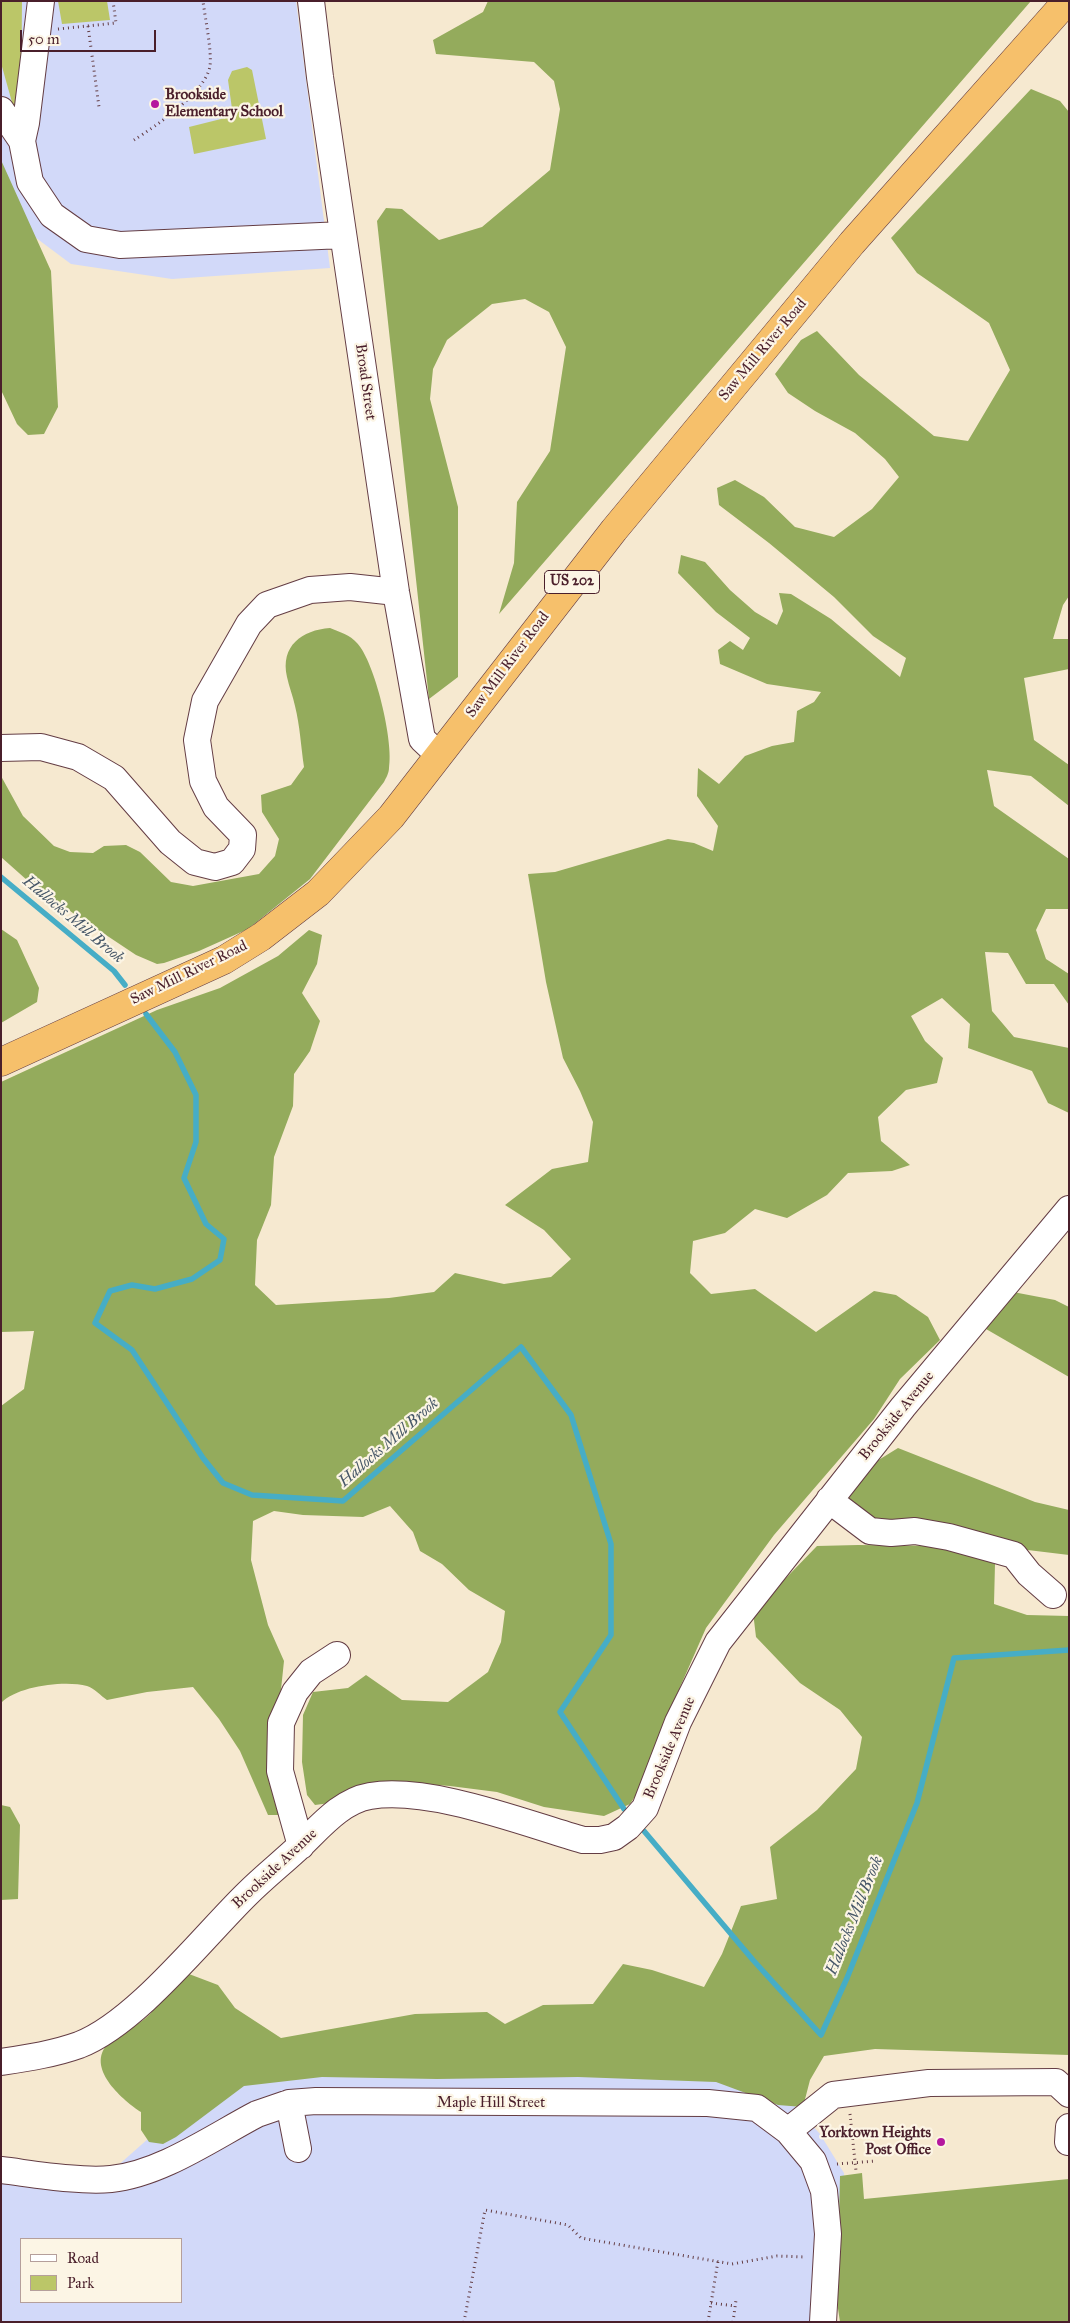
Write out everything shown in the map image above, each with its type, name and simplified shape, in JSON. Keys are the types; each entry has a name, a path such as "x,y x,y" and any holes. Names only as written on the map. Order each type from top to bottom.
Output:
{"highway":[{"name":"Saw Mill River Road","path":"1,1062 224,960 261,937 318,893 391,817 554,604 630,509 852,243 1067,1"}],"street":[{"path":"22,141 26,124 41,1"},
{"name":"Broad Street","path":"311,1 320,77 396,592 422,739 440,755"},
{"path":"1,110 22,141 30,182 52,215 86,239 120,245 343,235"},
{"path":"1,748 41,747 78,757 114,778 170,842 194,862 215,867 232,862 242,849 242,836 216,807 202,781 198,740 205,701 249,624 268,605 310,590 350,588 396,592"},
{"name":"Brookside Avenue","path":"1,2062 36,2056 80,2044 120,2022 248,1893 301,1846 322,1824 344,1806 368,1796 394,1794 456,1803 583,1840 600,1840 614,1837 628,1827 645,1808 678,1722 718,1642 953,1346 1069,1209"},
{"path":"829,1500 870,1531 892,1533 915,1531 949,1537 1014,1555 1029,1574 1053,1595"},
{"path":"301,1846 280,1771 281,1723 295,1692 311,1672 337,1655"},
{"path":"788,2131 833,2095 929,2083 1056,2082 1069,2094"},
{"name":"Maple Hill Street","path":"1,2170 56,2177 111,2179 143,2172 151,2170 257,2114 289,2103 316,2101 736,2104 758,2108 788,2131 814,2161 824,2191 828,2234 823,2322"},
{"path":"289,2103 298,2149"}],"path":[{"path":"37,31 116,23 113,1"},
{"path":"134,140 160,123 206,77 210,65 203,1"},
{"path":"88,26 99,107"},
{"path":"849,2110 856,2171"},
{"path":"831,2165 876,2161"},
{"path":"464,2322 485,2210 568,2225 581,2238 732,2264 777,2256 810,2257"},
{"path":"708,2322 718,2261"},
{"path":"733,2322 736,2300"},
{"path":"711,2304 735,2306"}],"shaded area":[{"name":"Brookside Elementary School","path":"1,1 296,1 330,268 172,279 71,264 12,220 1,207"},
{"path":"328,2068 741,2075 792,2103 820,2134 844,2173 846,2240 830,2322 1,2322 1,2167 106,2176 175,2115 230,2079"}],"green space":[{"path":"1,1 22,1 21,113 15,113 1,63"},
{"path":"58,1 107,1 110,20 62,24"},
{"path":"488,1 1031,1 499,614 514,563 517,502 550,451 566,347 549,312 525,299 492,304 447,340 433,369 430,399 458,507 458,677 429,699 377,221 386,208 402,209 439,240 482,227 550,170 560,109 554,81 534,62 436,54 433,40 483,12"},
{"path":"247,67 252,70 266,139 194,154 189,127 233,116 228,80 232,71"},
{"path":"1031,89 1060,101 1069,112 1069,596 1063,605 1053,639 1069,639 1069,669 1024,678 1034,740 1069,765 1069,806 1031,776 987,770 994,806 1069,859 1069,909 1046,909 1036,930 1046,959 1069,974 1069,1005 1054,984 1026,984 1008,953 985,952 992,1011 1014,1037 1069,1048 1069,1113 1048,1103 1032,1071 968,1048 970,1024 942,998 911,1016 925,1041 943,1058 937,1083 906,1090 878,1117 881,1141 910,1165 892,1171 848,1173 827,1195 787,1218 755,1209 725,1233 693,1241 690,1273 711,1294 755,1289 816,1332 874,1291 896,1295 928,1317 940,1340 900,1379 874,1419 774,1535 706,1628 677,1694 646,1780 630,1804 604,1816 544,1807 497,1792 397,1782 330,1803 315,1805 307,1795 302,1762 303,1715 313,1692 348,1688 366,1675 402,1700 448,1702 488,1672 501,1642 505,1611 469,1590 442,1564 420,1551 413,1532 390,1506 363,1517 303,1515 274,1511 253,1521 251,1560 268,1625 284,1661 280,1699 283,1815 268,1815 240,1751 219,1719 193,1687 147,1692 107,1700 87,1686 54,1684 18,1692 1,1703 1,1406 24,1389 34,1331 1,1332 1,1082 157,1010 220,988 278,956 309,930 322,935 317,964 302,993 320,1021 310,1051 294,1074 293,1106 274,1157 271,1205 257,1240 255,1285 276,1305 389,1298 434,1292 455,1273 504,1284 551,1277 571,1259 544,1230 505,1205 552,1169 588,1162 593,1122 563,1058 546,982 528,874 555,872 668,839 694,843 713,851 718,826 697,796 698,768 719,784 745,756 772,746 794,742 797,711 814,702 821,692 767,684 720,664 718,650 730,641 743,650 750,638 716,612 678,573 681,555 705,562 730,590 755,612 777,625 783,611 779,593 791,594 831,619 900,677 906,658 873,636 834,597 769,543 719,505 717,488 735,480 764,497 795,527 834,537 872,509 899,477 885,459 855,433 815,411 788,393 775,374 801,340 817,331 859,375 934,436 968,441 1010,370 989,323 917,273 891,238"},
{"path":"1,160 51,271 58,407 44,434 28,435 17,424 1,390"},
{"path":"330,628 354,640 364,653 370,667 386,722 390,756 388,772 384,782 310,879 248,929 199,951 157,964 136,955 37,889 1,857 1,776 23,816 54,846 70,852 93,853 104,846 126,845 140,852 171,882 193,886 259,874 275,856 279,839 262,812 261,795 291,785 304,767 297,714 287,677 287,657 290,648 302,636 320,629"},
{"path":"1,929 17,940 39,988 37,1002 1,1023"},
{"path":"1013,1292 1055,1300 1069,1307 1069,1377 986,1329"},
{"path":"898,1448 1035,1502 1069,1510 1069,1555 1003,1547 874,1524 837,1501 864,1469"},
{"path":"817,1546 949,1546 995,1564 994,1604 1027,1615 1069,1616 1069,2055 875,2049 824,2056 810,2080 803,2107 778,2105 716,2082 578,2077 437,2079 322,2077 244,2086 176,2137 163,2144 149,2142 141,2130 141,2112 117,2093 110,2084 104,2075 101,2055 111,2041 140,2023 152,2012 167,1989 189,1974 218,1985 235,2008 281,2038 415,2014 487,2012 505,2024 543,2005 593,2004 623,1964 652,1970 704,1987 722,1954 741,1906 777,1899 770,1847 817,1810 856,1769 862,1737 840,1710 800,1683 756,1637 753,1612"},
{"path":"1,1805 10,1807 20,1825 18,1899 1,1900"},
{"path":"862,2173 864,2199 1069,2179 1069,2322 840,2322 837,2302 840,2176"}],"waterway":[{"name":"Hallocks Mill Brook","path":"1,877 114,971 125,985"},
{"name":"Hallocks Mill Brook","path":"146,1014 175,1052 196,1095 196,1142 184,1178 206,1224 224,1239 220,1260 192,1279 155,1289 132,1285 110,1291 95,1323 132,1350 203,1458 223,1483 252,1495 343,1501 521,1347 571,1415 611,1544 611,1635 560,1712 624,1809"},
{"name":"Hallocks Mill Brook","path":"644,1831 753,1960 821,2035 847,1978 917,1803 954,1658 1069,1650"}],"place":[{"name":"Brookside Elementary School","path":"155,104"},
{"name":"Yorktown Heights Post Office","path":"941,2142"}]}
